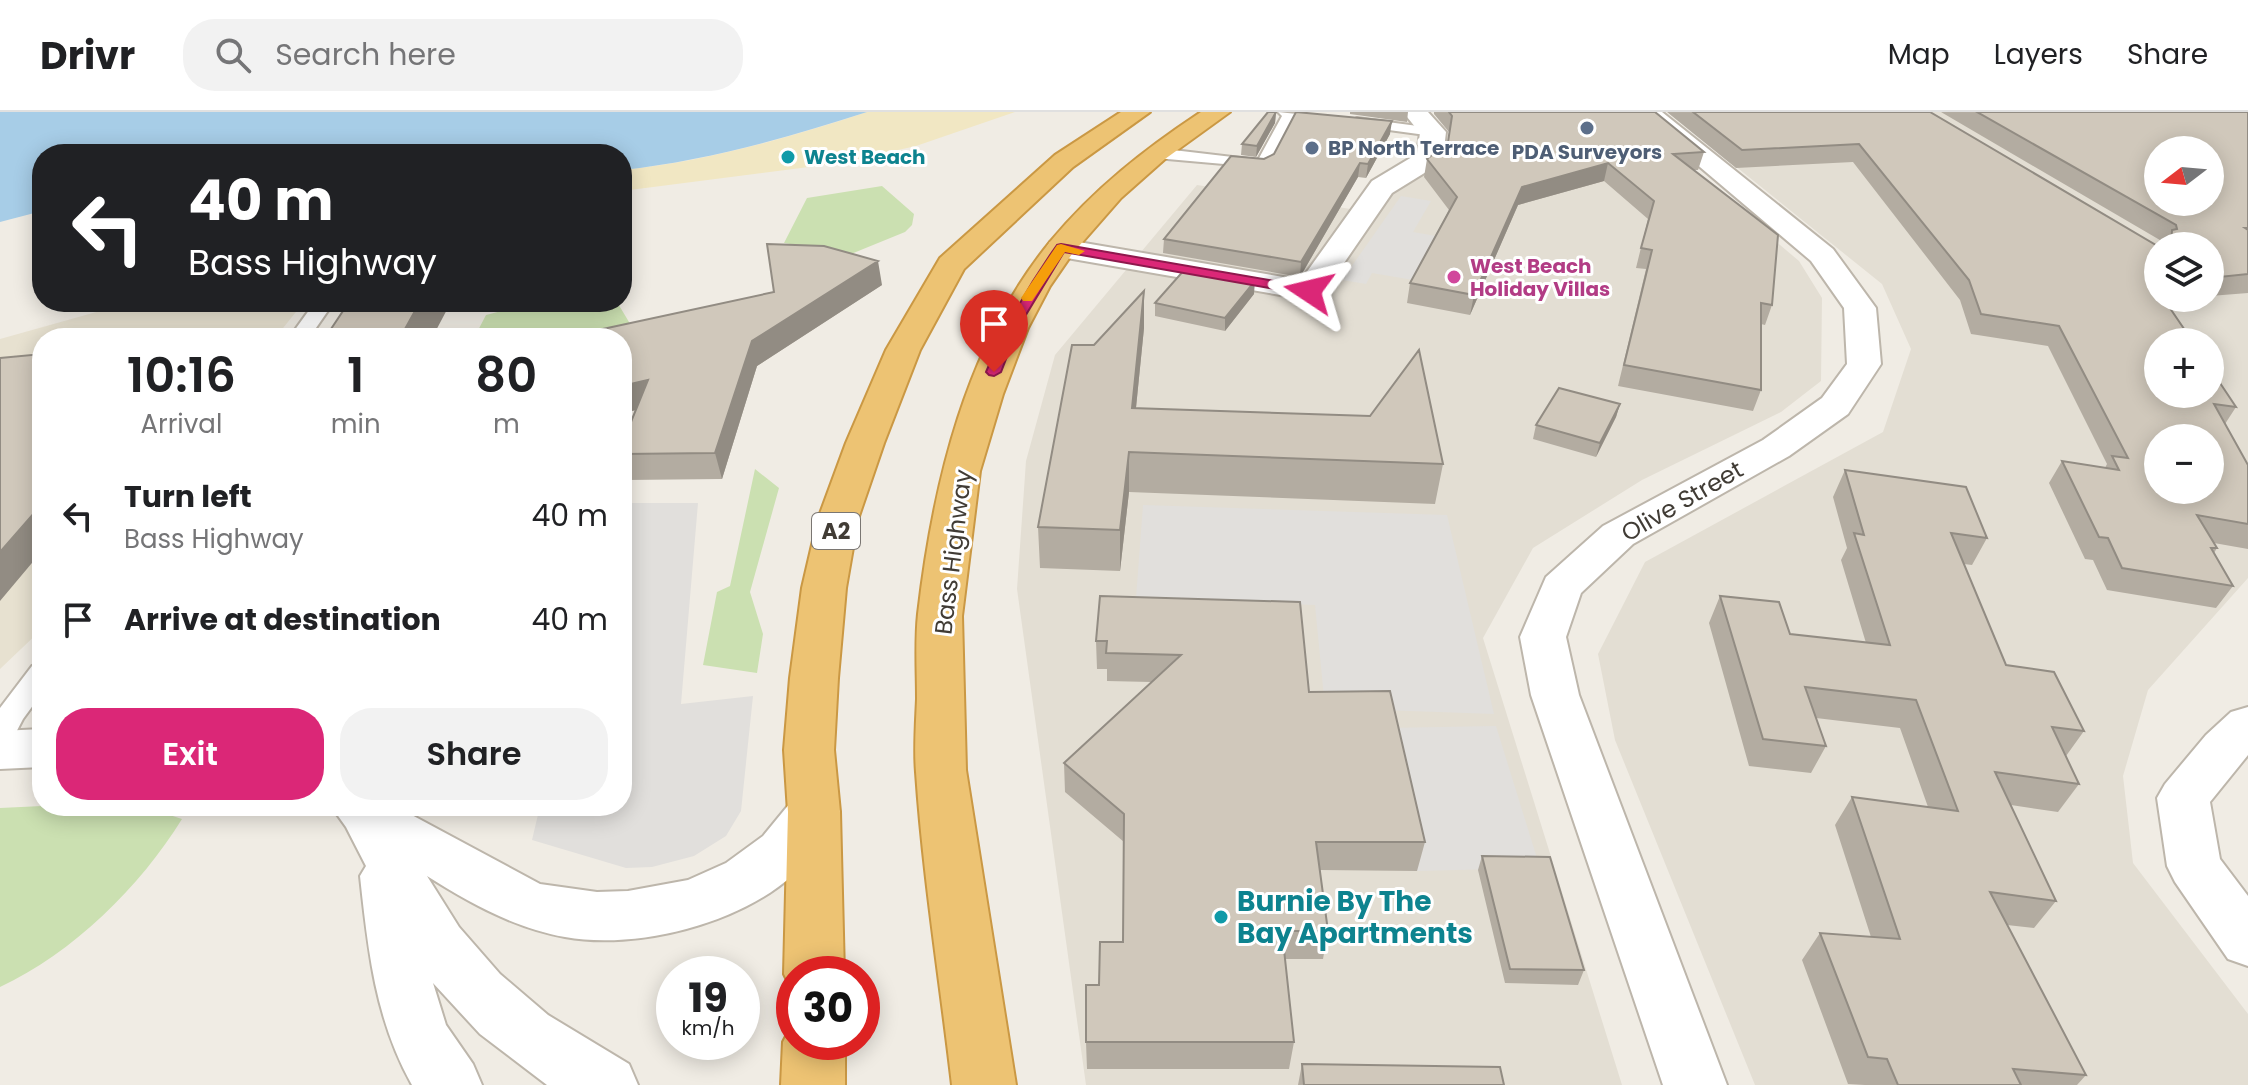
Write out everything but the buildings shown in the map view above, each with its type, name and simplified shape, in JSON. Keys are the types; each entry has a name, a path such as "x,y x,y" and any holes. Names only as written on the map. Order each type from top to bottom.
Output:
{"highway":[{"name":"A2","path":"814,956 814,812 809,750 824,588 838,519 903,350 951,264 1064,161 1138,112"},
{"name":"Bass Highway","path":"984,1085 941,770 940,616 961,471 985,394 1011,328 1034,286 1061,248 1111,192 1156,153 1218,112"},
{"path":"813,1085 814,1060"}],"street":[{"name":"Olive Street","path":"1647,112 1822,255 1860,308 1864,364 1835,406 1776,448 1618,535 1561,587 1543,637 1555,695 1695,1085"},
{"path":"1061,248 1309,291 1382,187 1430,158 1424,122"},
{"path":"2248,725 2224,748 2183,798 2194,866 2248,941"},
{"path":"0,750 32,748"},
{"path":"369,823 485,885 535,906 562,913 597,916 659,910 716,894 771,862 814,812"},
{"path":"369,823 402,980 416,1029 434,1067 450,1085"},
{"path":"369,823 422,920 462,976 536,1042 606,1085"}],"lane":[{"path":"1156,153 1263,165 1293,114"},
{"path":"1343,121 1424,122"},
{"path":"0,736 11,714 32,686"}],"shaded area":[{"path":"1668,112 2206,112 2248,132 2248,578 2148,690 2123,776 2133,863 2248,1014 2248,1085 1755,1085 1615,740 1598,654 1645,562 1883,432 1911,349 1882,284"},
{"path":"1653,138 1799,261 1822,298 1821,381 1781,412 1642,480 1533,548 1483,638 1622,1085 1086,1085 1017,589 1026,461 1055,355 1197,185 1357,210 1426,151"},
{"path":"1401,196 1431,201 1413,232 1442,237 1419,281 1372,273 1366,284 1342,280"},
{"path":"96,312 296,312 283,328 39,328"},
{"path":"32,330 32,639 0,669 0,339"},
{"path":"632,503 698,503 681,704 753,696 741,811 726,836 694,856 652,867 626,868 532,840 538,816 632,816"},
{"path":"1143,505 1447,515 1494,714 1325,708 1315,605 1136,598"},
{"path":"1496,726 1540,868 1417,871 1386,728"}],"green space":[{"path":"882,186 914,214 912,225 905,232 851,254 784,243 807,198"},
{"path":"498,312 623,312 641,342 632,340 632,328 479,328 486,315"},
{"path":"755,469 779,488 750,592 763,634 757,673 703,665 717,592 730,586"},
{"path":"32,806 32,816 173,816 182,819 146,869 103,916 53,956 0,987 0,808"}],"sand":[{"name":"West Beach","path":"867,112 1015,112 916,146 840,163 632,190 632,169 746,148"}],"water":[{"path":"0,112 867,112 746,147 632,169 632,144 32,144 32,214 0,222"}],"slow traffic":[{"path":"1028,298 1061,248 1079,251"}],"place":[{"name":"PDA Surveyors","path":"1587,128"},
{"name":"BP North Terrace","path":"1312,148"},
{"name":"West Beach","path":"788,157"},
{"name":"West Beach Holiday Villas","path":"1454,277"},
{"name":"Burnie By The Bay Apartments","path":"1221,917"}],"route":[{"path":"994,372 1011,328 1034,286 1061,248 1309,291"}]}
